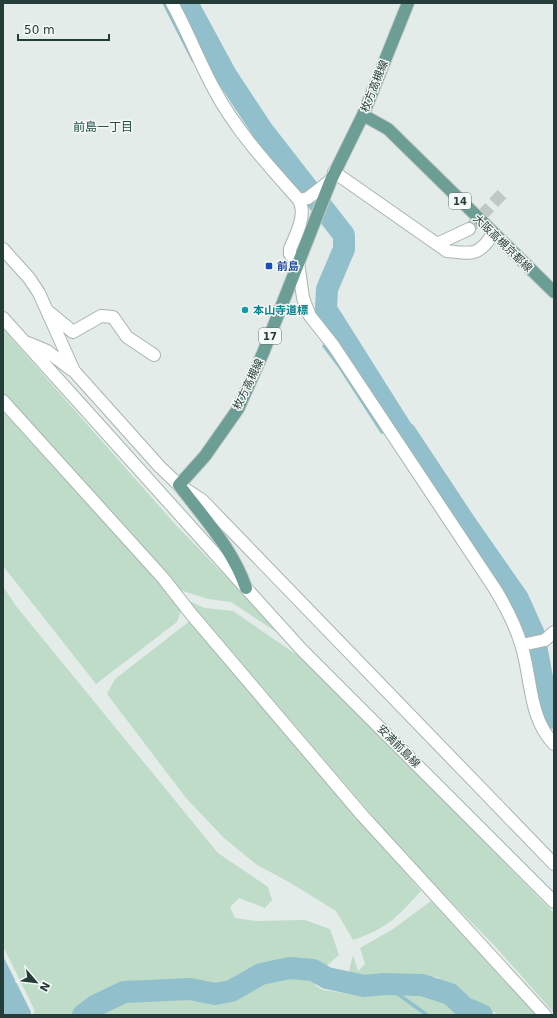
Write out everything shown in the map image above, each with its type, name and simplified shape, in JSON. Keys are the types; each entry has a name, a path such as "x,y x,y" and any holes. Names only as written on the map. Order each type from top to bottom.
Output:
{"main road":[{"name":"枚方高槻線","path":"179,485 205,456 238,409 263,353 332,176 362,115 408,3"},
{"name":"大阪高槻京都線","path":"362,115 388,129 493,234 554,292"},
{"path":"179,485 224,544 241,571 246,588"}],"street":[{"path":"172,3 187,30 219,98 249,142 299,200 303,207 302,216 290,249 290,254 298,262 303,298 310,316 333,345 495,589 512,618 522,645 532,705 547,737 554,744"},
{"path":"299,200 308,198 332,176 448,251 468,254 484,247 493,234"},
{"path":"437,244 469,229"},
{"path":"3,249 29,278 39,293 74,371"},
{"path":"47,311 73,332 101,316 113,317 127,337 154,355"},
{"name":"安満前島線","path":"3,318 302,650 554,902"},
{"path":"24,340 47,351 74,371 160,467 179,485 202,500 554,864"},
{"path":"3,401 163,578 192,615 362,815 545,1015"},
{"path":"522,645 549,636"}],"green space":[{"path":"3,329 175,524 284,637 231,602 208,599 177,589 3,395"},
{"path":"3,411 182,608 177,622 96,684 3,566"},
{"path":"3,586 16,606 218,853 268,887 272,900 265,908 239,898 230,907 235,918 256,921 305,920 330,929 339,955 324,968 297,959 263,969 235,982 214,988 140,983 110,991 75,1015 33,1015 35,1011 3,946"},
{"path":"189,601 205,608 233,611 310,664 554,913 554,1013 494,945 416,867"},
{"path":"191,620 421,891 398,915 383,927 353,940 336,911 289,882 257,865 224,838 186,798 107,694 115,679"},
{"path":"431,901 539,1015 498,1015 437,977 387,976 356,985 347,979 353,955 358,971 365,964 360,948 393,929"},
{"path":"284,973 312,975 316,986 323,990 365,996 404,988 441,991 465,1015 96,1015 118,1001 156,996 178,994 204,1001 232,1000 252,990 265,976"}],"water":[{"path":"3,956 31,1012 30,1015 3,1015"}],"waterway":[{"path":"164,3 193,60"},
{"path":"187,3 226,75 263,131 344,235 344,249 327,289 326,309 418,455 516,599 531,630 546,701 554,718"},
{"path":"324,346 340,367 382,432"},
{"path":"412,426 526,594 543,632 554,692"},
{"path":"83,1015 95,1006 124,992 190,989 215,994 231,991 261,974 290,968 313,970 327,978 364,986 384,984 422,985 450,994 465,1008 482,1015"},
{"path":"384,984 427,1015"}],"tunnel":[{"path":"469,229 504,192"}],"place":[{"name":"前島","path":"269,266"},
{"name":"本山寺道標","path":"245,310"}],"district":[{"name":"前島一丁目","path":"103,127"}]}
